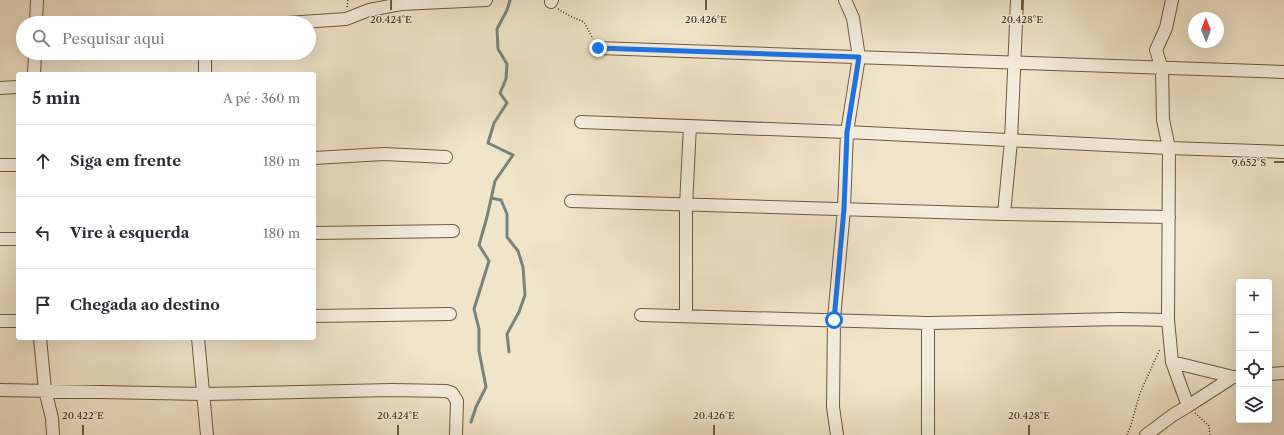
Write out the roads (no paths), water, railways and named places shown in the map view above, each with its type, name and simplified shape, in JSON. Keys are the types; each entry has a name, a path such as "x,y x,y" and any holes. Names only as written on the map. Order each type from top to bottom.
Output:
{"street":[{"path":"36,16 37,0"},
{"path":"316,21 346,19 368,10 401,4 486,0"},
{"path":"837,435 834,407 834,320 844,209 847,132 859,57 853,18 845,0"},
{"path":"1004,214 1015,62 1017,0"},
{"path":"1172,0 1166,28 1156,50 1162,69 1163,120 1169,148 1168,325 1172,362 1188,406"},
{"path":"598,48 1015,62 1162,69 1284,72"},
{"path":"34,72 35,60"},
{"path":"205,60 205,72"},
{"path":"0,88 16,87"},
{"path":"581,122 847,132 1010,141 1284,152"},
{"path":"686,316 686,205 690,126"},
{"path":"316,158 384,154 446,157"},
{"path":"0,165 16,165"},
{"path":"571,201 1004,214 1169,217"},
{"path":"316,233 453,231"},
{"path":"0,239 16,239"},
{"path":"316,316 450,314"},
{"path":"641,315 928,323 1121,319 1168,325"},
{"path":"0,321 16,321"},
{"path":"928,323 928,435"},
{"path":"40,340 45,390 52,418 53,435"},
{"path":"198,340 207,435"},
{"path":"1172,362 1236,377"},
{"path":"1272,374 1284,373"},
{"path":"1146,435 1173,414 1236,377"},
{"path":"0,390 203,394 392,390 446,391 452,393 457,401 456,435"}],"waterway":[{"path":"471,422 476,407 486,387 479,351 479,329 474,309 489,261 479,245 495,181 513,155 488,143 494,123 507,103 500,93 506,79 507,64 498,49 497,29 507,10 510,0"},
{"path":"491,198 501,200 507,214 507,237 518,251 523,267 525,295 519,312 507,334 509,352"}]}
